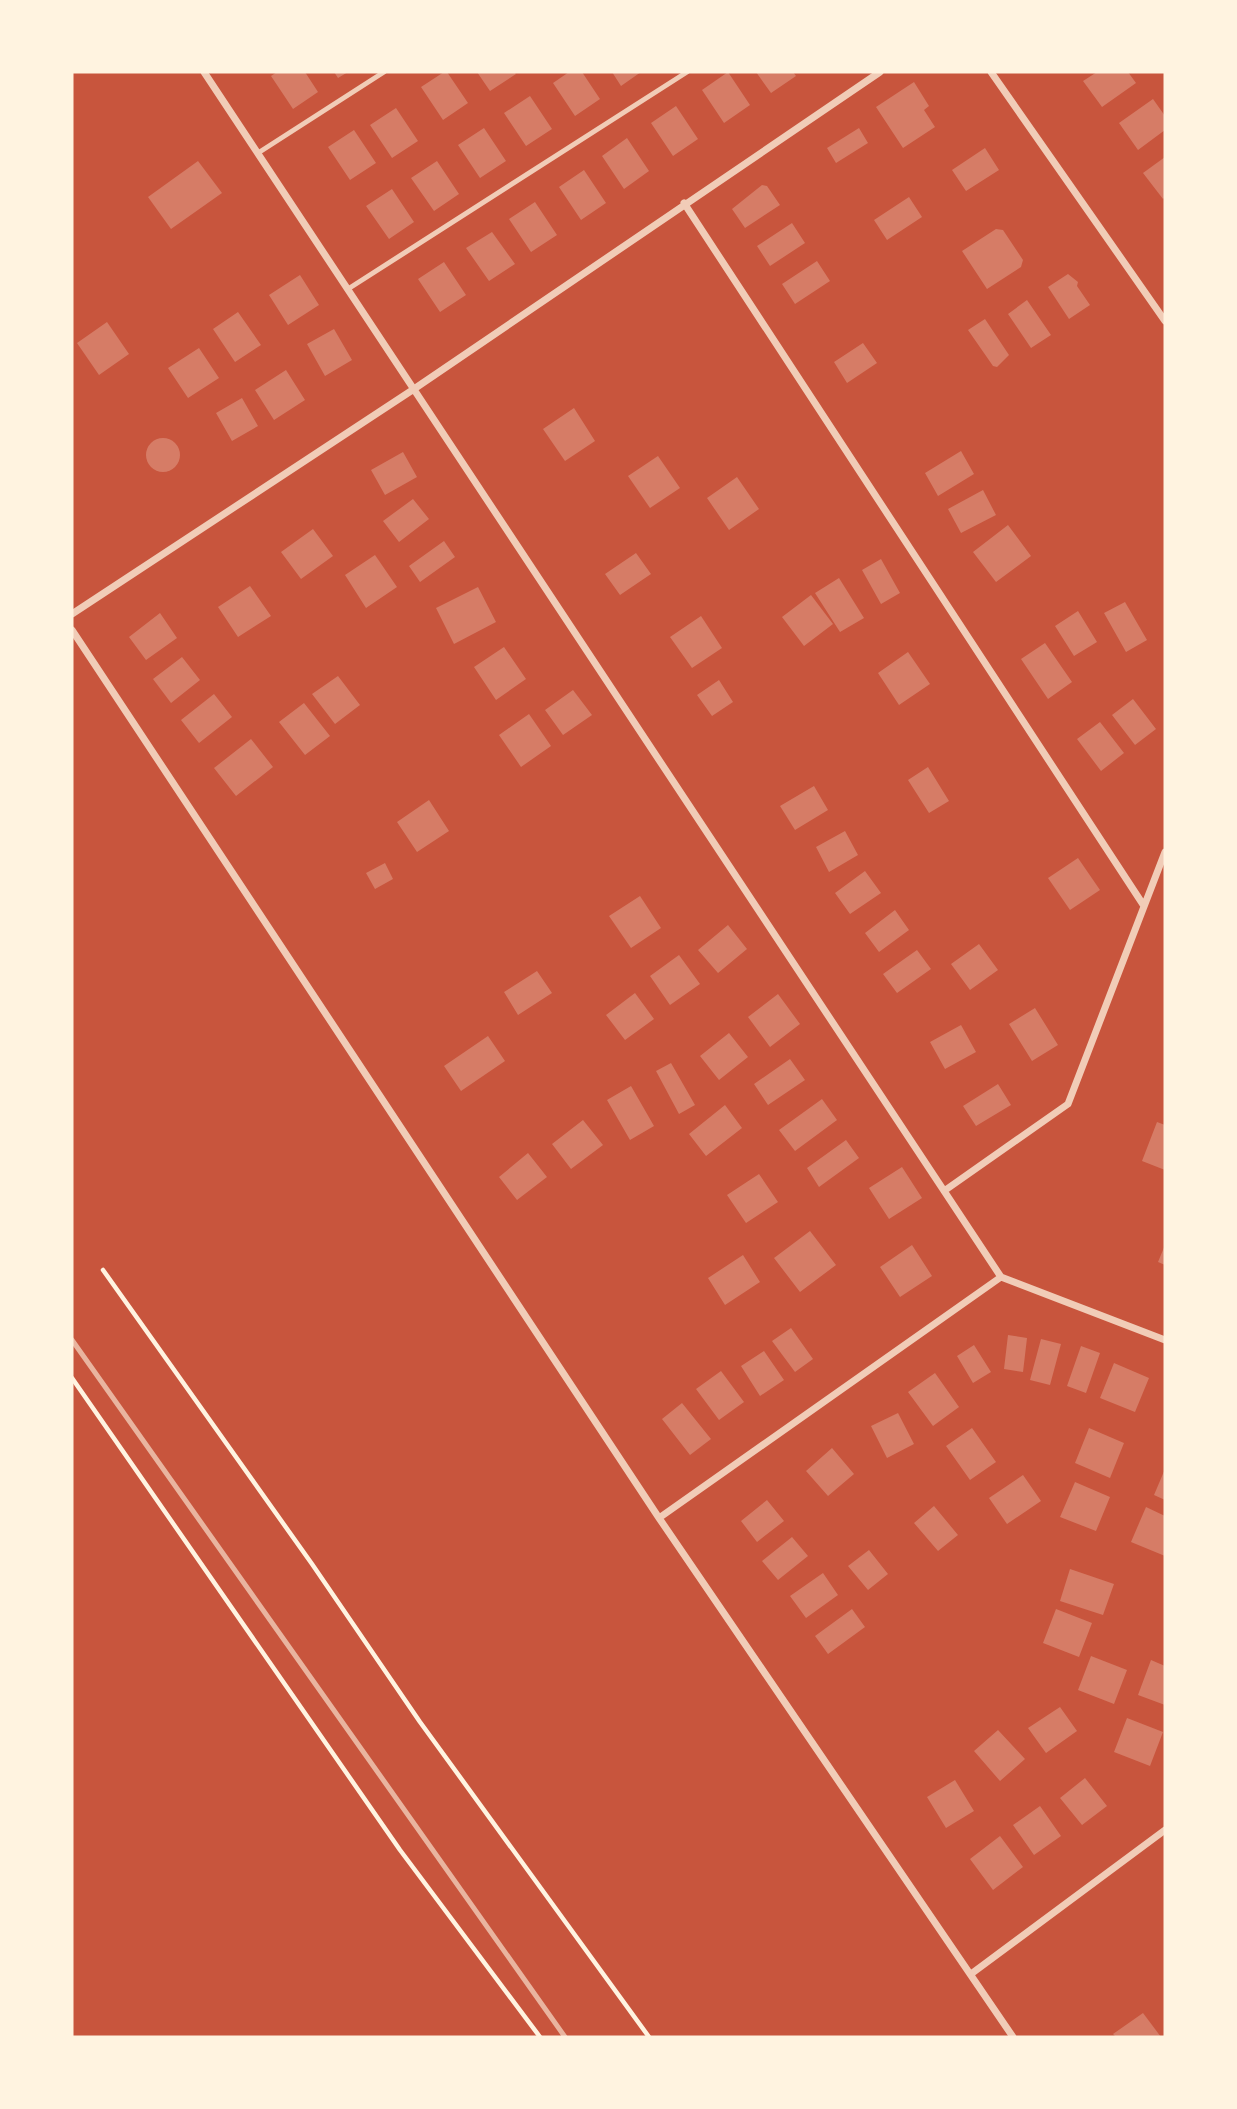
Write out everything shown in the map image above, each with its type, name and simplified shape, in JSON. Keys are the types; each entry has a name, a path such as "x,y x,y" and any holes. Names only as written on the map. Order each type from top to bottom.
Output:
{"street":[{"path":"204,72 1000,1277 1165,1340"},
{"path":"72,614 414,389 880,72"},
{"path":"991,72 1165,321"},
{"path":"684,203 1144,906"},
{"path":"72,630 659,1518 1013,2037"},
{"path":"944,1191 1068,1104 1165,852"},
{"path":"659,1518 1000,1277"},
{"path":"971,1974 1165,1830"}],"lane":[{"path":"258,153 384,72"},
{"path":"348,289 687,72"}],"path":[{"path":"103,1270 312,1564 420,1722 649,2037"},
{"path":"72,1378 400,1850 540,2037"}],"building":[{"path":"277,72 305,72 318,92 293,109 271,76"},
{"path":"334,72 348,72 338,78"},
{"path":"447,72 468,103 443,120 421,87"},
{"path":"477,72 514,72 516,74 490,91"},
{"path":"569,72 582,72 600,99 575,116 553,83"},
{"path":"612,72 641,72 621,86"},
{"path":"728,72 750,105 724,123 702,90"},
{"path":"756,72 793,72 796,76 771,93"},
{"path":"1097,72 1128,72 1136,83 1102,107 1083,81"},
{"path":"914,82 929,106 924,110 935,127 903,148 876,107"},
{"path":"530,96 552,129 526,146 504,113"},
{"path":"1153,99 1165,116 1165,130 1138,150 1119,123"},
{"path":"676,106 698,139 673,156 651,123"},
{"path":"396,108 418,141 392,158 370,125"},
{"path":"484,128 506,161 480,178 458,145"},
{"path":"859,128 868,143 836,163 827,148"},
{"path":"354,130 376,163 350,180 328,147"},
{"path":"627,138 649,171 624,189 602,156"},
{"path":"985,148 999,170 966,191 952,170"},
{"path":"1165,157 1165,197 1163,199 1143,173"},
{"path":"198,161 222,193 171,229 148,197"},
{"path":"437,161 459,194 434,211 411,178"},
{"path":"584,170 606,203 581,220 559,187"},
{"path":"762,185 767,186 780,205 745,228 732,209"},
{"path":"392,189 414,222 389,239 366,206"},
{"path":"909,197 922,217 887,240 874,220"},
{"path":"535,202 557,235 531,252 509,219"},
{"path":"792,223 805,243 770,266 757,246"},
{"path":"996,229 1003,230 1023,260 1021,267 987,289 962,251"},
{"path":"492,232 515,264 489,281 466,248"},
{"path":"817,261 830,281 795,304 782,284"},
{"path":"444,262 466,295 440,312 418,279"},
{"path":"1068,274 1078,282 1077,286 1090,305 1069,319 1048,287"},
{"path":"300,275 319,305 288,325 269,295"},
{"path":"1027,300 1051,335 1031,348 1008,314"},
{"path":"238,312 261,345 235,362 213,329"},
{"path":"985,319 1009,355 997,367 993,366 968,330"},
{"path":"107,322 129,354 99,375 77,343"},
{"path":"334,329 352,360 325,376 307,344"},
{"path":"863,343 877,363 847,383 834,362"},
{"path":"199,348 219,378 188,398 168,368"},
{"path":"286,370 305,400 274,420 255,390"},
{"path":"242,398 258,426 232,441 216,413"},
{"path":"574,408 595,441 565,461 543,429"},
{"path":"163,438 175,443 180,455 175,467 163,472 151,467 146,455 151,443"},
{"path":"961,451 974,474 938,496 925,473"},
{"path":"403,452 417,477 385,495 371,470"},
{"path":"658,456 680,488 650,508 628,476"},
{"path":"737,477 759,509 729,530 707,498"},
{"path":"983,490 996,515 961,533 948,509"},
{"path":"413,499 429,519 399,542 383,521"},
{"path":"1008,525 1031,556 996,582 973,552"},
{"path":"313,529 333,556 301,579 281,552"},
{"path":"444,541 455,557 420,582 409,566"},
{"path":"636,553 651,574 620,595 605,574"},
{"path":"375,555 397,587 366,608 345,575"},
{"path":"881,559 900,593 881,604 862,570"},
{"path":"839,578 864,618 840,632 815,593"},
{"path":"250,586 271,616 238,637 218,607"},
{"path":"478,587 496,622 454,644 436,608"},
{"path":"811,595 833,624 804,646 782,617"},
{"path":"1125,602 1147,640 1126,652 1104,613"},
{"path":"1078,611 1097,642 1074,656 1055,626"},
{"path":"160,613 177,638 146,660 129,637"},
{"path":"701,616 722,648 692,668 670,637"},
{"path":"1045,643 1072,682 1048,699 1021,659"},
{"path":"504,647 526,679 496,700 474,667"},
{"path":"908,652 930,684 899,705 878,673"},
{"path":"182,657 200,680 171,703 153,679"},
{"path":"338,676 360,705 335,724 312,694"},
{"path":"719,680 733,702 712,716 697,695"},
{"path":"573,690 592,715 563,735 545,710"},
{"path":"214,694 232,717 199,743 181,720"},
{"path":"1133,699 1156,729 1135,745 1112,715"},
{"path":"304,703 330,736 305,755 279,722"},
{"path":"529,714 551,746 521,767 499,735"},
{"path":"1100,722 1124,753 1101,771 1077,739"},
{"path":"251,739 273,767 236,796 214,768"},
{"path":"928,767 949,801 929,813 908,780"},
{"path":"814,786 828,810 795,830 780,806"},
{"path":"429,800 449,831 417,852 397,822"},
{"path":"845,831 858,855 829,872 816,847"},
{"path":"1078,858 1100,890 1070,910 1048,878"},
{"path":"385,863 393,879 375,889 366,873"},
{"path":"865,871 881,893 850,914 835,893"},
{"path":"640,896 661,928 631,948 609,916"},
{"path":"895,910 909,930 879,952 865,933"},
{"path":"728,925 747,949 718,973 698,950"},
{"path":"979,944 998,970 970,990 951,964"},
{"path":"917,950 931,969 897,993 883,974"},
{"path":"679,955 700,984 670,1005 650,976"},
{"path":"537,971 552,993 518,1015 504,992"},
{"path":"635,993 654,1019 625,1040 606,1015"},
{"path":"778,994 800,1024 770,1047 748,1017"},
{"path":"1035,1008 1058,1045 1032,1061 1009,1024"},
{"path":"961,1025 976,1052 945,1069 930,1042"},
{"path":"729,1033 748,1057 719,1080 700,1056"},
{"path":"488,1036 505,1061 461,1091 444,1066"},
{"path":"790,1059 805,1080 768,1105 754,1084"},
{"path":"671,1063 695,1105 679,1114 656,1071"},
{"path":"998,1084 1011,1105 976,1126 963,1106"},
{"path":"631,1086 654,1126 630,1140 607,1100"},
{"path":"822,1099 837,1120 795,1151 779,1130"},
{"path":"725,1105 742,1128 706,1156 689,1134"},
{"path":"583,1120 603,1145 571,1169 552,1144"},
{"path":"1157,1122 1165,1125 1165,1170 1142,1161"},
{"path":"846,1140 859,1158 819,1187 807,1168"},
{"path":"528,1153 547,1177 517,1200 499,1177"},
{"path":"902,1167 922,1198 889,1219 869,1188"},
{"path":"759,1174 778,1202 746,1223 727,1195"},
{"path":"810,1231 836,1265 800,1292 774,1258"},
{"path":"912,1245 932,1276 900,1297 880,1267"},
{"path":"1165,1245 1165,1265 1158,1262"},
{"path":"743,1255 760,1282 725,1305 708,1278"},
{"path":"791,1328 813,1359 795,1372 772,1341"},
{"path":"1008,1335 1027,1338 1023,1372 1004,1369"},
{"path":"1041,1339 1061,1344 1050,1385 1030,1380"},
{"path":"974,1345 991,1372 973,1383 957,1356"},
{"path":"1081,1346 1100,1353 1086,1393 1067,1386"},
{"path":"764,1351 784,1380 760,1396 741,1366"},
{"path":"1114,1363 1149,1378 1135,1412 1100,1398"},
{"path":"721,1371 744,1402 719,1420 696,1389"},
{"path":"935,1373 959,1407 933,1426 908,1392"},
{"path":"682,1403 711,1439 690,1455 662,1419"},
{"path":"898,1413 914,1444 887,1458 871,1426"},
{"path":"972,1428 996,1462 970,1480 946,1446"},
{"path":"1089,1428 1124,1443 1110,1478 1075,1463"},
{"path":"832,1448 854,1474 828,1496 806,1471"},
{"path":"1165,1469 1165,1500 1154,1495"},
{"path":"1023,1475 1041,1501 1007,1524 989,1498"},
{"path":"1075,1482 1110,1497 1096,1531 1060,1517"},
{"path":"767,1500 784,1521 757,1542 741,1521"},
{"path":"934,1506 958,1535 938,1551 914,1523"},
{"path":"1146,1507 1165,1516 1165,1556 1131,1542"},
{"path":"792,1537 808,1556 778,1580 762,1561"},
{"path":"869,1550 888,1574 868,1590 848,1566"},
{"path":"1070,1569 1114,1584 1103,1615 1060,1601"},
{"path":"823,1573 838,1595 806,1618 790,1596"},
{"path":"852,1609 865,1627 828,1654 815,1636"},
{"path":"1056,1609 1092,1623 1079,1657 1043,1643"},
{"path":"1091,1656 1127,1670 1114,1704 1078,1690"},
{"path":"1151,1660 1165,1666 1165,1705 1138,1695"},
{"path":"1060,1707 1077,1731 1046,1753 1028,1728"},
{"path":"1127,1718 1163,1732 1150,1766 1114,1752"},
{"path":"998,1730 1025,1759 1000,1781 974,1751"},
{"path":"1085,1778 1107,1806 1082,1825 1060,1798"},
{"path":"955,1780 974,1811 946,1828 927,1797"},
{"path":"1040,1806 1061,1836 1034,1855 1013,1825"},
{"path":"1000,1836 1023,1867 993,1890 970,1859"},
{"path":"1143,2013 1161,2037 1116,2037 1113,2034"}],"railway":[{"path":"72,1340 565,2037"}]}
